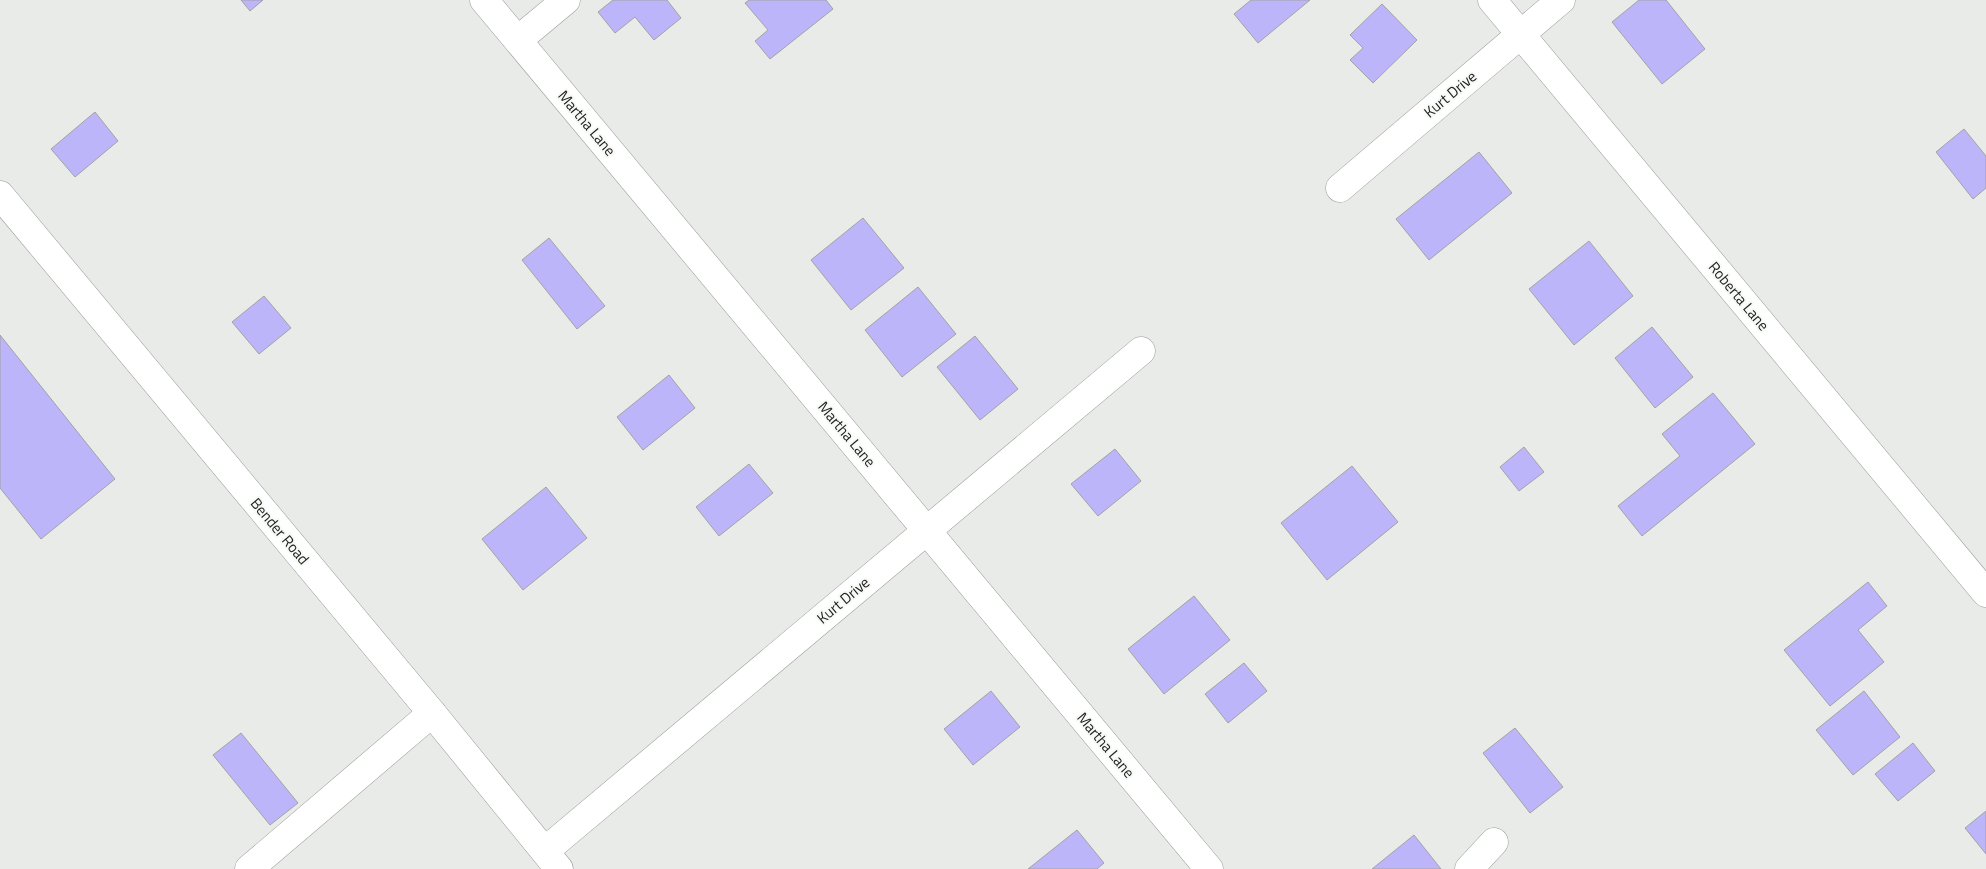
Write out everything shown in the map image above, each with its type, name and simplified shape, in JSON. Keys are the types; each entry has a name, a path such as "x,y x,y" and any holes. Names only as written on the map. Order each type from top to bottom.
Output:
{"street":[{"name":"Martha Lane","path":"484,0 1209,869"},
{"path":"518,40 566,0"},
{"name":"Roberta Lane","path":"1492,0 1986,593"},
{"name":"Kurt Drive","path":"1340,188 1561,0"},
{"name":"Bender Road","path":"0,195 552,860"},
{"name":"Kurt Drive","path":"552,860 927,529 1141,351"},
{"path":"249,869 432,714"},
{"path":"1469,869 1494,842"}],"building":[{"path":"241,0 263,0 250,11"},
{"path":"613,0 667,0 681,18 654,40 635,17 615,33 598,12"},
{"path":"749,0 826,0 833,9 770,59 755,41 768,30 745,3"},
{"path":"1251,0 1310,0 1258,43 1234,14"},
{"path":"1639,0 1666,0 1705,49 1662,84 1612,22"},
{"path":"1382,4 1417,40 1373,83 1350,60 1363,48 1350,35"},
{"path":"95,112 118,141 75,177 51,149"},
{"path":"1964,129 1986,156 1986,188 1973,199 1936,152"},
{"path":"1479,152 1512,193 1429,260 1396,219"},
{"path":"863,218 904,268 851,310 811,260"},
{"path":"549,238 605,306 577,329 522,260"},
{"path":"1589,241 1633,296 1574,345 1529,289"},
{"path":"918,287 956,334 902,377 865,330"},
{"path":"264,296 291,328 259,354 232,322"},
{"path":"1652,327 1693,377 1655,408 1615,358"},
{"path":"0,335 115,479 41,539 0,488"},
{"path":"975,336 1018,389 980,420 937,367"},
{"path":"669,375 695,408 643,450 617,417"},
{"path":"1713,393 1755,444 1642,536 1618,506 1680,456 1662,434"},
{"path":"1524,447 1544,472 1519,491 1500,467"},
{"path":"1115,449 1141,481 1098,516 1071,484"},
{"path":"749,464 773,493 719,536 696,507"},
{"path":"1352,466 1398,522 1327,580 1281,523"},
{"path":"546,487 587,538 523,590 482,539"},
{"path":"1868,582 1887,606 1858,630 1884,662 1830,706 1784,650"},
{"path":"1194,596 1230,640 1164,694 1128,649"},
{"path":"1244,663 1267,691 1228,723 1205,694"},
{"path":"991,691 1020,727 973,765 944,729"},
{"path":"1864,691 1900,737 1853,775 1816,730"},
{"path":"1515,728 1563,787 1530,813 1483,753"},
{"path":"241,733 298,803 270,825 213,755"},
{"path":"1913,743 1935,771 1898,801 1875,774"},
{"path":"1986,811 1986,854 1965,828"},
{"path":"1077,830 1104,863 1097,869 1028,869"},
{"path":"1414,835 1441,869 1372,869"}]}
